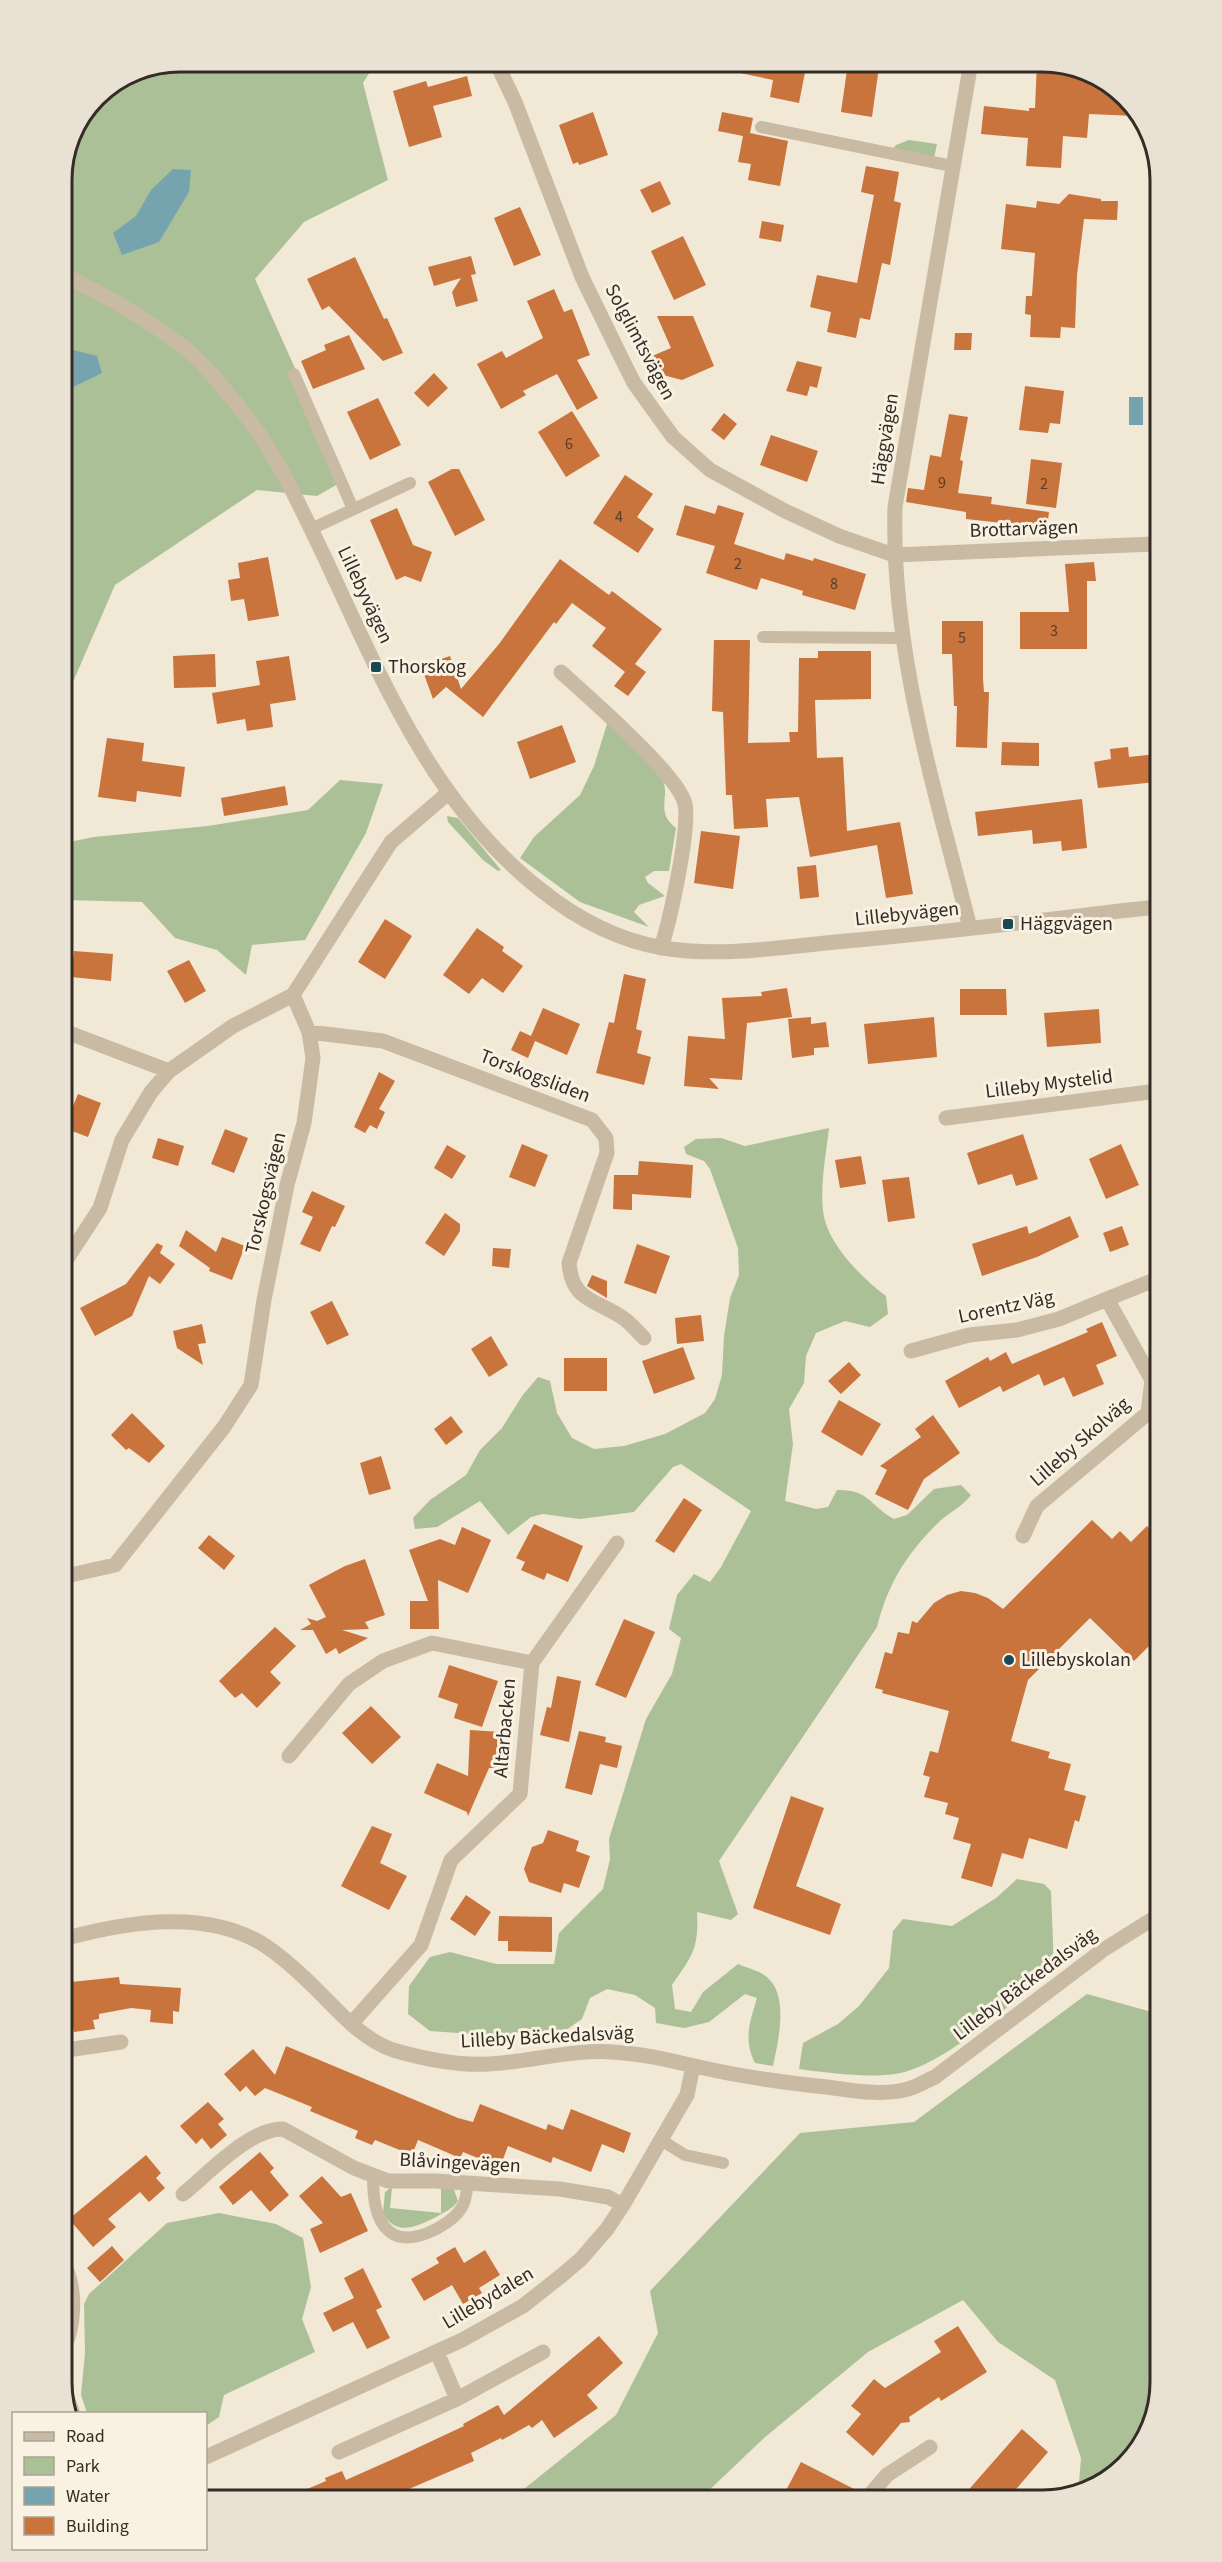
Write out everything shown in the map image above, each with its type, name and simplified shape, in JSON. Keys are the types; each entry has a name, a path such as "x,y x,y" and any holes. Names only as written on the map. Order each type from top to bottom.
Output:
{"street":[{"name":"Solglimtsvägen","path":"501,72 515,102 549,195 586,285 634,383 673,437 710,470 784,511 839,536 894,555"},
{"name":"Häggvägen","path":"969,72 895,507 894,555 903,638 917,723 970,928"},
{"name":"Lillebyvägen","path":"72,279 109,297 188,350 244,413 280,467 376,667 426,759 448,793 497,851 524,877 587,922 661,948 737,951 1150,908"},
{"name":"Brottarvägen","path":"894,555 1150,544"},
{"path":"561,672 621,727 671,780 685,803 686,826 667,929 661,948"},
{"path":"72,1251 100,1208 122,1140 151,1092 169,1071 233,1026 293,995 391,842 448,793"},
{"name":"Torskogsvägen","path":"72,1575 115,1565 224,1427 250,1385 285,1196 304,1124 313,1058 309,1032 293,995"},
{"name":"Torskogsliden","path":"309,1032 383,1041 592,1120 606,1138 607,1153 569,1263 573,1286 580,1294 623,1317 644,1338"},
{"path":"72,1034 169,1071"},
{"name":"Lilleby Mystelid","path":"946,1118 1150,1092"},
{"path":"1107,1299 1150,1282"},
{"name":"Lorentz Väg","path":"911,1351 969,1335 1017,1330 1059,1319 1107,1299"},
{"name":"Lilleby Skolväg","path":"1107,1299 1150,1376"},
{"name":"Lilleby Skolväg","path":"1023,1536 1037,1506 1148,1413 1150,1396"},
{"name":"Altarbacken","path":"351,2024 421,1945 451,1860 520,1794 532,1663 617,1543"},
{"name":"Altarbacken","path":"288,1756 349,1684 383,1661 432,1643 532,1663"},
{"name":"Lilleby Bäckedalsväg","path":"72,1937 128,1926 182,1922 216,1925 260,1942 284,1959 351,2024 390,2049 429,2059 462,2064 489,2064 609,2051 646,2054 693,2066 854,2091 892,2092 914,2088 935,2077 1103,1950 1150,1921"},
{"path":"72,2049 121,2042"},
{"name":"Lillebydalen","path":"207,2457 437,2352 523,2306 561,2276 581,2259 608,2229 687,2095 693,2066"},
{"name":"Blåvingevägen","path":"183,2194 247,2141 274,2129 283,2129 354,2169 388,2181 467,2183 590,2193 608,2197 623,2205"},
{"path":"437,2352 457,2399"},
{"path":"339,2452 457,2399 543,2352"},
{"path":"874,2490 887,2475 930,2447"}],"lane":[{"path":"761,128 952,166"},
{"path":"294,374 353,509"},
{"path":"311,529 410,483"},
{"path":"763,636 903,638"},
{"path":"661,2140 685,2155 723,2163"},
{"path":"373,2175 380,2221 390,2233 406,2237 420,2236 454,2217 462,2209 467,2193 467,2183"}],"green space":[{"path":"173,72 370,72 363,83 388,180 304,222 255,279 345,480 317,496 257,490 115,585 72,684 72,173 78,145 86,126 114,94 132,83 159,74"},
{"path":"909,140 937,144 934,158 893,149 896,145"},
{"path":"607,724 612,725 660,776 665,787 666,816 676,828 669,871 654,871 645,877 648,883 665,896 639,905 634,912 649,927 580,902 520,858 534,837 580,795 594,766"},
{"path":"340,780 383,784 366,833 305,940 252,945 246,975 217,950 175,938 142,902 72,900 72,841 94,837 208,826 308,810"},
{"path":"447,816 458,818 501,870 498,871 483,860 448,822"},
{"path":"829,1128 822,1187 825,1221 829,1232 850,1263 886,1296 888,1314 870,1327 845,1321 816,1333 806,1356 804,1383 789,1409 793,1444 785,1501 816,1509 828,1507 837,1490 848,1490 863,1495 894,1519 907,1515 934,1489 961,1485 971,1495 940,1521 908,1557 887,1596 877,1627 719,1861 738,1914 731,1920 697,1912 697,1935 693,1952 672,1985 675,2009 691,2012 703,1992 738,1964 762,1973 774,1986 780,2008 779,2033 773,2066 755,2063 751,2054 749,2030 757,1998 745,1994 709,2022 684,2028 656,2023 655,2008 635,1995 607,1989 590,1998 582,2019 563,2032 528,2038 430,2031 408,2014 409,1986 430,1957 450,1952 496,1964 554,1964 559,1933 603,1889 610,1859 609,1839 646,1719 672,1674 681,1638 669,1629 677,1595 694,1574 710,1582 721,1567 751,1511 681,1464 673,1467 634,1512 580,1519 543,1514 531,1517 508,1535 480,1501 437,1527 415,1529 413,1518 430,1500 466,1475 480,1450 502,1428 522,1396 538,1377 550,1381 557,1413 572,1438 594,1449 624,1446 665,1434 705,1413 715,1399 722,1375 724,1336 730,1298 739,1275 738,1248 710,1169 704,1161 686,1154 684,1147 696,1139 721,1138 745,1146"},
{"path":"1017,1879 1044,1884 1051,1891 1054,1969 1038,1983 951,2050 913,2069 895,2074 872,2075 799,2069 803,2043 838,2024 859,2006 889,1968 893,1931 903,1919 952,1926 996,1898"},
{"path":"1087,1994 1150,2012 1149,2396 1139,2430 1132,2442 1108,2468 1079,2483 1081,2458 1055,2380 998,2342 963,2300 868,2352 764,2438 709,2490 521,2490 616,2415 658,2333 650,2291 800,2133 914,2122"},
{"path":"441,2185 453,2187 458,2201 451,2208 429,2221 407,2228 400,2227 394,2225 383,2213 385,2192 392,2187 390,2208 441,2213"},
{"path":"219,2213 276,2224 303,2238 311,2287 302,2319 315,2352 224,2395 219,2417 207,2425 207,2412 87,2412 81,2395 85,2353 84,2304 89,2294 167,2223"}],"water":[{"path":"173,169 191,170 189,192 159,242 122,255 113,233 136,216 151,190"},
{"path":"72,350 97,356 102,373 72,388"},
{"path":"1129,397 1143,397 1143,425 1129,425"}],"building":[{"path":"735,72 805,72 799,103 770,97 773,80"},
{"path":"847,72 878,72 872,117 841,112"},
{"path":"1037,72 1049,72 1077,78 1096,86 1108,94 1128,116 1089,114 1087,138 1063,136 1061,168 1026,166 1028,138 981,134 984,106 1029,111 1029,108 1035,108"},
{"path":"467,76 472,96 433,106 442,137 409,147 393,91 426,81 428,87"},
{"path":"593,112 608,155 579,165 578,162 573,164 559,125"},
{"path":"722,112 753,118 750,133 788,141 780,186 748,180 751,164 738,162 743,136 718,131"},
{"path":"866,166 899,172 894,201 901,203 890,265 882,263 870,320 860,318 856,338 827,332 831,312 810,307 817,275 857,283 874,195 861,192"},
{"path":"660,181 671,204 652,213 640,190"},
{"path":"1069,194 1101,199 1101,201 1118,201 1117,220 1084,219 1077,275 1075,328 1061,327 1060,338 1030,337 1031,315 1025,314 1026,296 1032,296 1035,253 1001,249 1006,204 1036,208 1037,201 1059,204"},
{"path":"520,207 541,255 514,266 494,218"},
{"path":"762,221 784,225 781,242 759,238"},
{"path":"683,236 706,285 674,300 651,251"},
{"path":"471,256 476,274 471,275 478,301 456,307 452,292 461,278 434,286 428,267"},
{"path":"355,257 403,353 383,361 329,306 322,310 307,279"},
{"path":"554,289 564,312 572,309 590,355 577,360 598,398 577,410 557,374 523,391 526,395 501,409 477,364 502,351 506,358 543,338 527,301"},
{"path":"657,316 693,316 714,366 682,380 659,374 652,356 671,348"},
{"path":"955,333 972,333 971,350 954,350"},
{"path":"349,335 365,369 313,389 301,361 326,350 324,345"},
{"path":"797,361 822,367 817,388 810,386 807,396 786,391"},
{"path":"434,373 448,388 428,407 414,393"},
{"path":"1025,386 1064,391 1060,424 1050,423 1048,433 1019,430"},
{"path":"378,398 401,445 370,460 347,412"},
{"path":"572,411 600,456 566,477 538,432"},
{"path":"724,413 737,424 724,440 711,430"},
{"path":"949,414 968,417 960,460 963,461 958,493 992,497 991,504 1049,512 1047,528 966,519 966,512 906,502 908,488 924,490 930,455 941,457"},
{"path":"771,435 818,451 807,482 760,465"},
{"path":"1031,459 1062,463 1056,508 1026,504"},
{"path":"452,469 459,469 485,520 455,536 428,482"},
{"path":"625,475 653,494 637,517 654,529 638,553 593,523"},
{"path":"685,505 715,514 718,505 744,513 734,544 784,560 786,553 813,561 814,558 866,574 855,610 802,595 803,591 761,578 757,590 706,573 715,546 676,535"},
{"path":"397,508 413,545 432,552 421,582 405,576 396,580 370,520"},
{"path":"268,557 279,616 248,621 244,599 231,601 228,580 240,578 238,563"},
{"path":"560,559 609,595 612,591 662,629 635,664 646,672 628,696 614,686 625,672 592,646 606,628 572,603 556,624 554,622 483,717 446,687 433,699 421,666 450,656 461,689 499,644"},
{"path":"1094,562 1096,581 1087,581 1087,649 1020,649 1020,612 1069,612 1065,564"},
{"path":"942,621 983,621 984,692 989,692 987,748 956,747 957,706 954,706 952,654 942,654"},
{"path":"714,640 750,640 748,743 790,742 789,732 798,732 799,658 818,658 818,651 871,651 871,699 815,700 817,758 843,757 847,831 900,822 913,894 886,898 877,845 810,857 799,797 766,799 768,827 734,829 732,795 726,795 723,712 712,711"},
{"path":"215,654 216,687 174,688 173,656"},
{"path":"289,656 296,700 270,704 273,727 247,731 245,719 217,724 212,693 260,685 256,661"},
{"path":"562,725 576,762 530,779 517,742"},
{"path":"107,738 144,743 142,761 185,767 181,797 137,791 136,802 98,797"},
{"path":"1002,742 1039,743 1039,766 1001,765"},
{"path":"1128,747 1129,757 1150,755 1150,783 1098,788 1094,762 1111,759 1110,749"},
{"path":"285,786 288,805 224,816 221,798"},
{"path":"1082,799 1087,848 1062,851 1061,841 1033,844 1032,830 978,836 975,812"},
{"path":"701,831 740,836 733,889 694,883"},
{"path":"816,865 819,897 800,899 797,867"},
{"path":"385,919 412,936 385,979 358,962"},
{"path":"477,928 504,947 502,951 523,966 503,993 482,978 469,994 443,975"},
{"path":"74,951 113,954 111,981 72,977"},
{"path":"189,960 206,991 185,1003 167,971"},
{"path":"624,974 646,979 636,1029 642,1031 637,1053 651,1057 644,1085 596,1073 609,1022 614,1023"},
{"path":"787,988 792,1017 747,1023 742,1080 709,1078 719,1089 684,1086 688,1036 725,1039 722,998 762,996 761,992"},
{"path":"960,989 1006,989 1007,1015 960,1015"},
{"path":"543,1008 580,1024 567,1055 535,1041 528,1058 511,1050 520,1031 531,1036"},
{"path":"1099,1009 1101,1043 1047,1047 1044,1013"},
{"path":"811,1017 811,1024 826,1022 829,1047 814,1048 814,1055 792,1058 788,1019"},
{"path":"934,1017 937,1057 868,1064 864,1024"},
{"path":"379,1072 395,1081 379,1109 385,1112 377,1129 370,1125 365,1133 354,1127"},
{"path":"78,1094 101,1103 88,1137 72,1131 72,1109"},
{"path":"225,1129 248,1138 234,1173 211,1164"},
{"path":"1023,1134 1038,1179 1016,1186 1012,1174 978,1185 967,1153"},
{"path":"158,1138 184,1146 178,1166 152,1158"},
{"path":"522,1144 548,1155 535,1187 509,1177"},
{"path":"1121,1144 1139,1185 1106,1199 1089,1159"},
{"path":"447,1145 466,1156 452,1179 434,1168"},
{"path":"861,1156 866,1184 840,1188 835,1160"},
{"path":"639,1161 693,1165 691,1198 632,1194 632,1210 613,1209 614,1175 638,1175"},
{"path":"909,1177 915,1218 888,1222 882,1180"},
{"path":"312,1191 345,1206 335,1227 332,1226 320,1252 300,1244 313,1217 302,1212"},
{"path":"445,1213 460,1224 460,1231 444,1256 425,1243"},
{"path":"1070,1216 1079,1237 1037,1257 982,1276 972,1244 1027,1226 1029,1234"},
{"path":"1122,1226 1129,1245 1110,1252 1103,1233"},
{"path":"186,1230 216,1252 222,1237 245,1246 232,1280 209,1271 210,1268 179,1246"},
{"path":"157,1243 163,1246 160,1253 175,1264 160,1284 149,1276 132,1316 95,1336 80,1308 126,1284"},
{"path":"637,1244 670,1256 656,1294 624,1283"},
{"path":"493,1248 511,1249 509,1268 492,1266"},
{"path":"592,1275 607,1281 607,1298 587,1286"},
{"path":"332,1301 349,1335 327,1345 310,1312"},
{"path":"701,1315 704,1341 677,1344 675,1318"},
{"path":"1102,1322 1117,1356 1096,1365 1104,1384 1073,1397 1064,1377 1044,1386 1039,1374 1003,1392 1000,1386 959,1408 945,1381 988,1357 990,1361 1006,1352 1012,1364 1088,1332 1086,1329"},
{"path":"202,1324 206,1343 198,1344 203,1365 177,1348 173,1331"},
{"path":"491,1336 508,1365 489,1377 471,1349"},
{"path":"683,1347 695,1379 654,1394 642,1361"},
{"path":"564,1358 607,1358 607,1391 564,1391"},
{"path":"849,1362 861,1375 841,1394 828,1381"},
{"path":"839,1400 881,1424 862,1456 821,1432"},
{"path":"132,1413 165,1446 149,1463 129,1448 126,1450 111,1435"},
{"path":"933,1415 960,1453 924,1479 908,1510 875,1494 887,1470 880,1466 921,1437 915,1429"},
{"path":"451,1416 463,1432 446,1445 434,1429"},
{"path":"381,1456 391,1489 369,1495 360,1463"},
{"path":"684,1498 702,1510 674,1553 655,1541"},
{"path":"1092,1520 1112,1539 1120,1531 1131,1542 1147,1526 1150,1529 1150,1645 1134,1661 1090,1618 1028,1680 1011,1741 1050,1752 1048,1758 1071,1764 1064,1790 1086,1796 1079,1822 1075,1820 1067,1849 1029,1838 1023,1859 1002,1853 992,1887 961,1878 971,1844 953,1839 959,1818 945,1814 948,1803 924,1797 930,1777 923,1775 930,1751 938,1753 949,1711 882,1693 883,1690 875,1688 885,1652 892,1654 898,1632 909,1634 912,1621 917,1623 934,1603 947,1595 961,1591 988,1598 1003,1609"},
{"path":"534,1524 583,1546 568,1582 547,1573 544,1580 521,1570 525,1562 516,1558"},
{"path":"462,1527 491,1540 468,1593 438,1580 439,1629 410,1629 410,1601 428,1601 409,1550 440,1539 455,1545"},
{"path":"209,1535 235,1556 224,1570 198,1548"},
{"path":"365,1559 385,1615 365,1622 369,1629 342,1630 368,1638 339,1654 336,1648 326,1654 313,1630 300,1630 311,1624 307,1618 317,1621 326,1617 309,1585 345,1566"},
{"path":"624,1619 655,1632 626,1698 595,1685"},
{"path":"275,1627 296,1646 270,1672 281,1683 257,1708 242,1693 235,1698 219,1681"},
{"path":"449,1665 498,1681 482,1727 454,1718 458,1704 438,1697"},
{"path":"557,1676 581,1681 569,1742 540,1735 547,1707 551,1708"},
{"path":"371,1706 401,1737 372,1764 342,1733"},
{"path":"470,1730 501,1732 497,1768 489,1768 468,1816 467,1812 424,1793 437,1763 468,1776"},
{"path":"579,1731 606,1737 605,1742 622,1746 617,1768 600,1764 592,1795 565,1788"},
{"path":"791,1796 824,1808 796,1886 841,1904 830,1935 753,1908"},
{"path":"372,1826 392,1834 380,1863 407,1876 389,1910 341,1886"},
{"path":"548,1830 579,1841 576,1851 590,1856 579,1888 564,1883 561,1893 529,1882 524,1869 532,1847 543,1843"},
{"path":"466,1895 491,1912 475,1936 450,1919"},
{"path":"499,1916 552,1917 552,1952 508,1951 508,1941 498,1941"},
{"path":"119,1977 120,1984 181,1988 179,2012 173,2011 173,2024 150,2022 151,2010 131,2008 99,2014 99,2019 93,2020 95,2029 74,2032 72,1982"},
{"path":"286,2046 458,2118 473,2122 480,2104 546,2130 548,2124 563,2130 571,2109 631,2133 624,2153 602,2144 591,2172 553,2157 551,2163 508,2146 500,2167 463,2152 460,2158 418,2140 412,2155 375,2140 372,2145 355,2138 358,2131 310,2111 312,2107 265,2088 255,2096 246,2086 240,2092 224,2074 253,2049 275,2075"},
{"path":"208,2102 224,2119 218,2124 227,2135 211,2149 202,2138 196,2144 180,2126"},
{"path":"260,2152 274,2168 270,2172 289,2195 270,2212 251,2190 233,2205 219,2187"},
{"path":"146,2155 161,2173 156,2178 165,2188 149,2202 140,2192 108,2219 116,2227 93,2247 72,2222 72,2217"},
{"path":"322,2176 341,2197 351,2193 368,2231 320,2253 310,2229 323,2223 299,2196"},
{"path":"112,2246 124,2260 100,2282 87,2268"},
{"path":"455,2247 464,2263 485,2250 500,2275 479,2288 482,2293 463,2304 452,2285 424,2301 411,2279 439,2263 436,2258"},
{"path":"363,2268 382,2307 376,2310 390,2338 367,2349 353,2322 333,2332 323,2313 354,2298 344,2278"},
{"path":"958,2326 987,2372 941,2401 939,2397 909,2417 910,2422 901,2423 873,2456 846,2432 861,2414 851,2406 874,2379 885,2388 941,2352 934,2341"},
{"path":"599,2336 623,2363 587,2395 598,2408 554,2438 542,2420 532,2428 529,2425 471,2453 474,2461 409,2490 305,2490 342,2471 346,2480 464,2426 463,2424 498,2405 504,2415"},
{"path":"1022,2429 1048,2452 1015,2490 968,2490"},
{"path":"801,2462 856,2490 786,2490"}],"place":[{"name":"Thorskog","path":"376,667"},
{"name":"Häggvägen","path":"1008,924"},
{"name":"Lillebyskolan","path":"1009,1660"}]}
